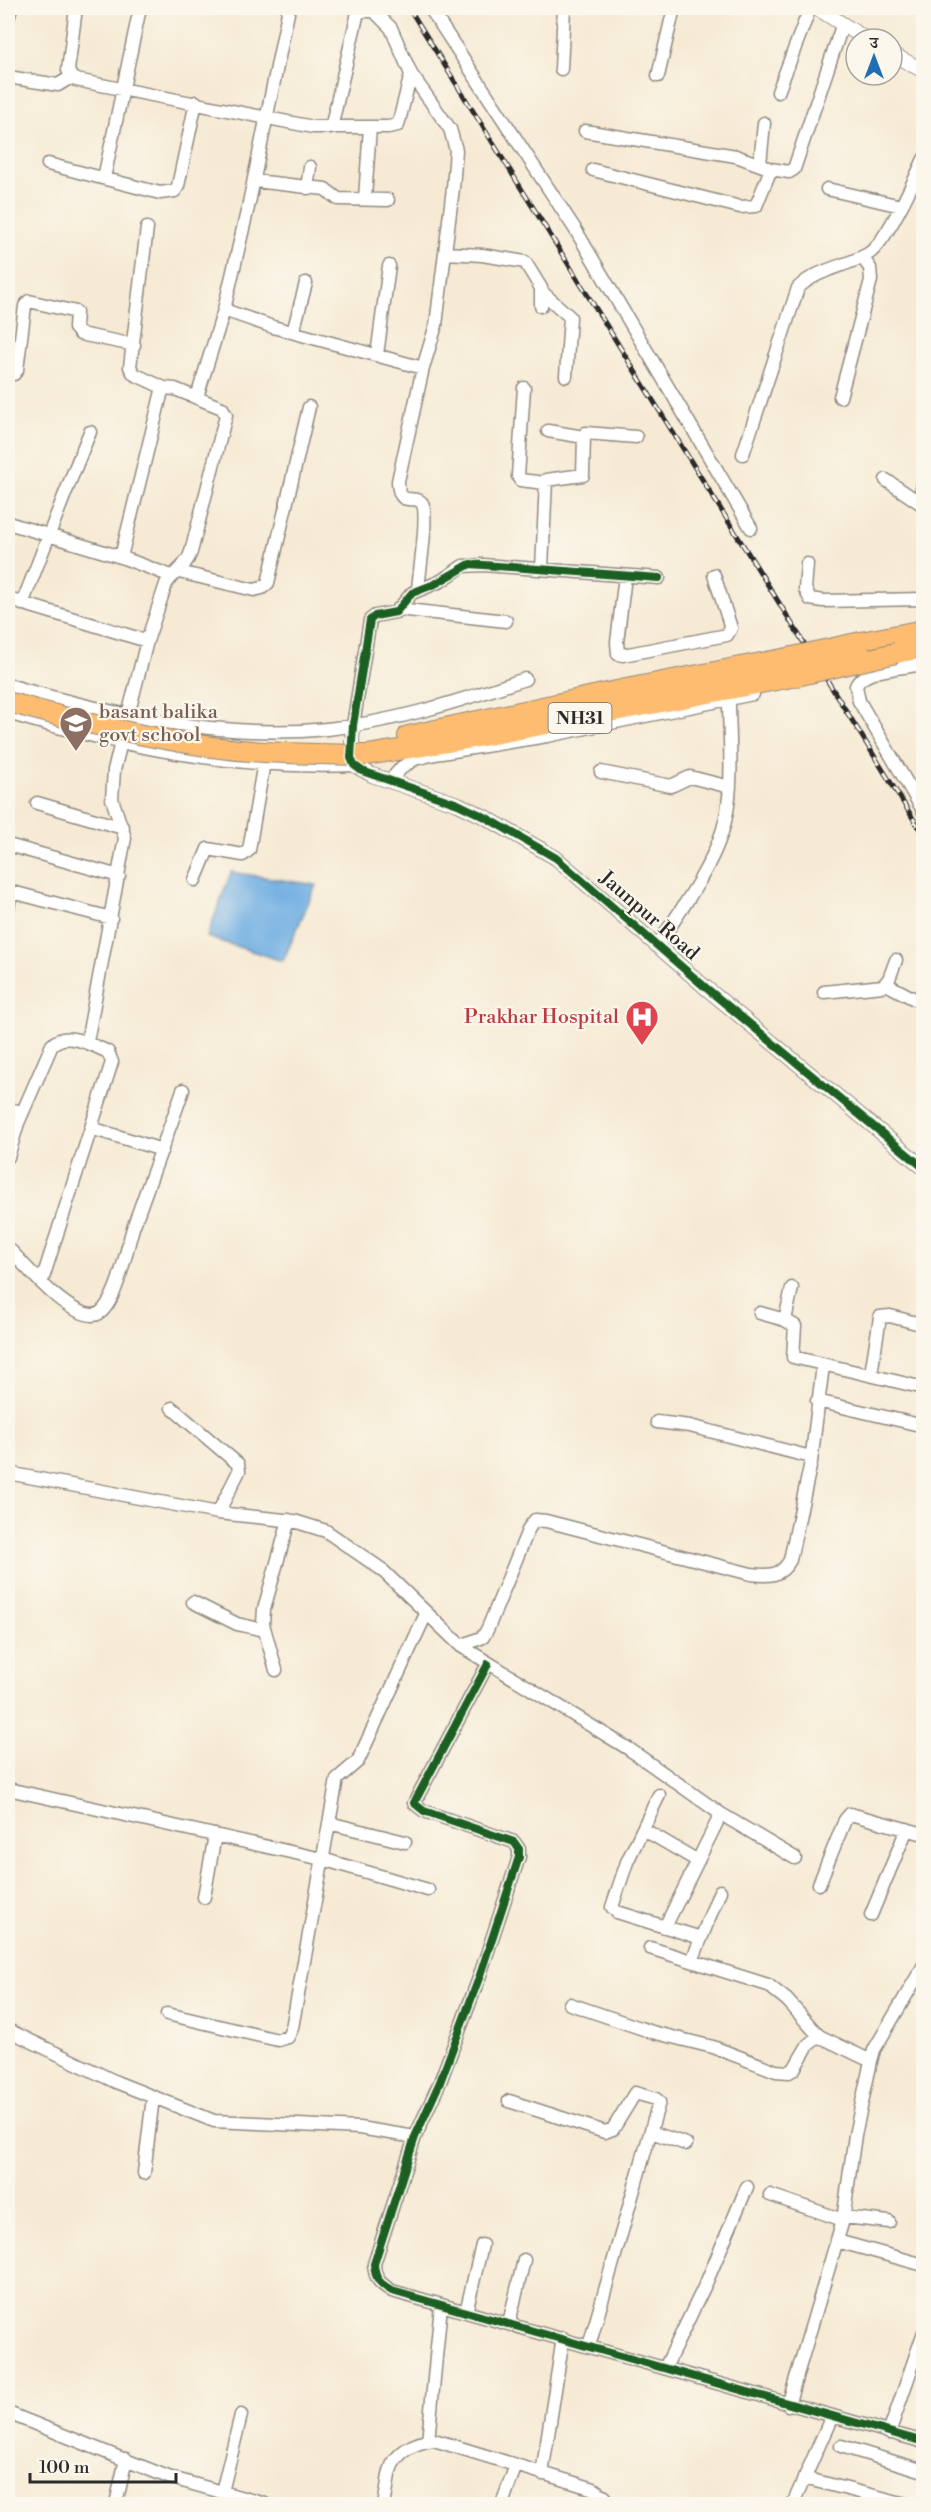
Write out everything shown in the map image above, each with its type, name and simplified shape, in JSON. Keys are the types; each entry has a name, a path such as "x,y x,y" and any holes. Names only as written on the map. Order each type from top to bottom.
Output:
{"highway":[{"name":"NH31","path":"791,674 861,642 924,630"},
{"name":"NH31","path":"8,702 116,730 212,747 315,754 363,754 430,732 513,712 791,674 924,647"},
{"name":"NH31","path":"8,690 146,724 258,739 338,744 363,754"}],"street":[{"path":"8,19 11,8"},
{"path":"76,8 68,70 71,77 76,80 313,127 393,126 400,121 411,74"},
{"path":"104,178 140,8"},
{"path":"198,397 224,310 255,181 289,8"},
{"path":"430,8 575,229 751,528"},
{"path":"561,69 564,8"},
{"path":"658,76 674,8"},
{"path":"778,92 810,8"},
{"path":"585,131 719,152 789,172 794,169 842,26 817,8"},
{"path":"331,128 358,9 374,11 391,28 411,74 450,129 456,150 436,325 423,368 398,481 399,493 402,497 419,501 423,506 424,538 418,589"},
{"path":"904,60 924,71"},
{"path":"8,77 58,85 71,77"},
{"path":"48,164 160,193 175,191 196,102"},
{"path":"593,170 749,208 756,206 760,201 765,166 764,123"},
{"path":"365,198 370,127"},
{"path":"744,454 798,288 807,278 862,257 877,246 924,159"},
{"path":"307,188 310,167"},
{"path":"255,181 328,190 338,199 388,200"},
{"path":"827,189 900,206"},
{"path":"87,1042 120,876 125,838 114,809 111,788 120,743 147,640 175,574 191,552 226,415 222,408 175,389 164,388 131,371 130,362 134,345 147,228"},
{"path":"446,253 482,255 525,262 542,292 570,317 566,376"},
{"path":"840,397 871,280 870,268 862,257"},
{"path":"377,355 390,266"},
{"path":"293,332 306,283"},
{"path":"541,306 542,292"},
{"path":"8,374 14,374 17,370 25,306 30,301 76,312 75,328 80,334 134,345"},
{"path":"224,310 293,332 423,368"},
{"path":"121,557 164,388"},
{"path":"524,388 518,476 525,482 545,483"},
{"path":"8,523 175,574 254,590 262,588 268,583 309,406"},
{"path":"548,430 584,437"},
{"path":"22,604 49,537 57,509 90,432"},
{"path":"542,569 545,483 549,478 583,476 584,437 590,432 636,436"},
{"path":"923,506 920,500 924,479"},
{"path":"886,480 923,506"},
{"path":"363,754 351,758 353,725 370,620 375,616 391,614 412,592 435,584 470,564 659,578"},
{"path":"807,564 805,589 810,599 823,601 924,598"},
{"path":"625,576 617,642 618,654 623,655 727,635 731,628 714,575"},
{"path":"8,599 147,640"},
{"path":"398,609 506,621"},
{"path":"924,664 870,673 862,676 856,686 859,701 924,812"},
{"path":"390,781 402,767 415,759 546,736 729,699 791,674"},
{"path":"8,685 62,700 169,722 245,731 294,731 353,725 405,716 525,679"},
{"path":"657,946 714,854 723,828 730,787 729,699"},
{"path":"8,713 120,743 198,756 264,762 363,754"},
{"name":"Jaunpur Road","path":"363,754 362,771 458,804 556,858 657,946 924,1168"},
{"path":"195,880 208,849 243,855 249,850 264,762"},
{"path":"601,772 671,786 690,777 730,787"},
{"path":"37,803 123,828"},
{"path":"8,846 120,876"},
{"path":"8,909 10,896 16,893 111,918"},
{"path":"886,984 896,960"},
{"path":"824,992 886,984 924,1004"},
{"path":"8,1151 52,1045 57,1039 87,1042 108,1052 112,1062 42,1281"},
{"path":"8,1248 64,1302 77,1311 95,1315 105,1309 183,1090"},
{"path":"8,1109 23,1112"},
{"path":"91,1128 162,1150"},
{"path":"785,1320 792,1288"},
{"path":"760,1313 785,1320 795,1326 793,1357 924,1388"},
{"path":"871,1374 880,1317 890,1316 924,1325"},
{"path":"461,1646 483,1637 529,1528 535,1520 750,1574 777,1575 785,1569 790,1560 811,1457 823,1365"},
{"path":"817,1401 924,1426"},
{"path":"172,1408 238,1464 239,1471 218,1513"},
{"path":"657,1422 690,1426 811,1457"},
{"path":"8,1473 218,1513 288,1520 326,1531 381,1569 461,1646 629,1749 721,1814 795,1858"},
{"path":"276,1670 264,1630 264,1609 288,1520"},
{"path":"193,1602 228,1620 264,1630"},
{"path":"167,2014 278,2040 288,2037 292,2028 337,1779 358,1761 426,1614"},
{"path":"488,1664 414,1803 424,1811 514,1842 519,1848 519,1857 479,1978 440,2082 415,2137 374,2264 375,2277 392,2291 924,2442"},
{"path":"8,1789 322,1859 428,1890"},
{"path":"659,1795 627,1862 612,1907 617,1912 701,1938"},
{"path":"666,1927 721,1814"},
{"path":"819,1884 847,1816 854,1814 924,1834"},
{"path":"329,1823 405,1842"},
{"path":"643,1829 698,1861"},
{"path":"871,1915 906,1829"},
{"path":"204,1897 215,1835"},
{"path":"692,1961 720,1891"},
{"path":"650,1948 768,1985 779,1992 819,2036 871,2061"},
{"path":"788,2405 843,2219 855,2134 874,2050 924,1965"},
{"path":"570,2004 652,2032 714,2047 782,2072 794,2069 808,2045 819,2036"},
{"path":"8,2030 116,2082 214,2121 360,2128 415,2137"},
{"path":"509,2101 605,2132 613,2129 633,2095 639,2093 659,2102 589,2346"},
{"path":"144,2173 153,2097"},
{"path":"651,2132 686,2144"},
{"path":"665,2368 707,2281 747,2187"},
{"path":"770,2195 843,2219 889,2222"},
{"path":"837,2241 924,2265"},
{"path":"466,2312 482,2245"},
{"path":"509,2323 524,2260"},
{"path":"428,2441 441,2305"},
{"path":"889,2433 924,2332"},
{"path":"542,2474 563,2338"},
{"path":"8,2413 168,2477 265,2505"},
{"path":"222,2492 240,2415"},
{"path":"793,2505 832,2416"},
{"path":"384,2505 393,2463 405,2450 428,2441 440,2440 594,2489 605,2497 605,2505"},
{"path":"841,2446 924,2471"},
{"path":"116,2505 126,2459"},
{"path":"502,2505 516,2465"},
{"path":"804,2478 906,2505"}],"water":[{"path":"231,872 316,885 283,961 207,937"}],"railway":[{"path":"409,8 924,836"}],"cycle path":[{"path":"659,578 470,564 435,584 412,593 396,612 375,616 370,620 353,725 351,758 354,765 362,771 458,804 556,858 705,987 924,1168"},
{"path":"488,1664 414,1803 424,1811 514,1842 519,1849 519,1857 479,1978 440,2082 415,2137 374,2264 377,2277 392,2291 924,2442"}],"place":[{"name":"basant balika govt school","path":"76,752"},
{"name":"Prakhar Hospital","path":"642,1046"}]}
